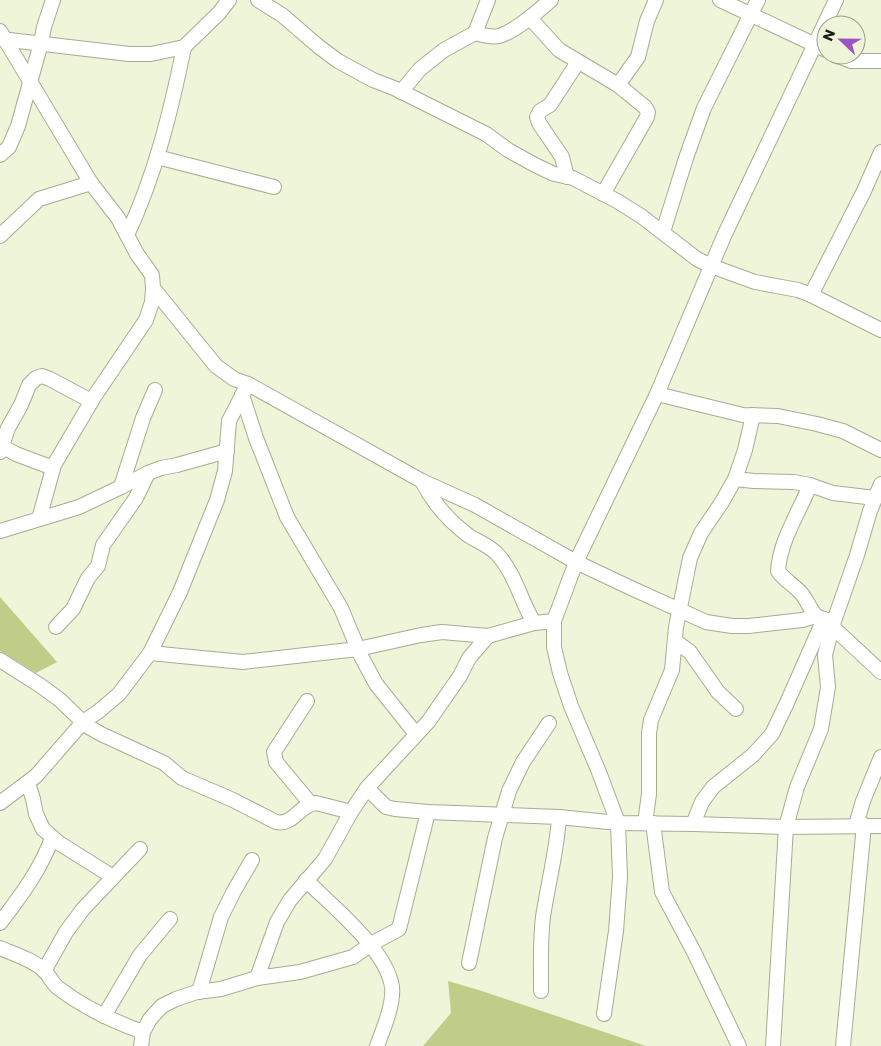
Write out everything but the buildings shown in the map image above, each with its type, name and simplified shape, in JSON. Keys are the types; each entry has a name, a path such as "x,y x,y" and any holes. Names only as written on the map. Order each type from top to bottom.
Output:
{"street":[{"path":"0,154 9,147 18,126 53,0"},
{"path":"2,36 42,44 129,54 151,54 184,47 219,13 229,0"},
{"path":"258,0 282,14 338,61 373,80 486,134 508,150 535,165 554,174 573,178 603,194 641,216 697,259 755,282 798,290 880,325"},
{"path":"475,34 488,0"},
{"path":"401,92 420,69 444,50 475,34 489,37 500,36 530,18 551,0"},
{"path":"618,85 638,57 646,21 656,0"},
{"path":"720,0 816,45"},
{"path":"663,232 704,108 758,0"},
{"path":"831,15 836,0"},
{"path":"530,18 554,45 578,62 618,85 645,107 648,112 647,117 603,194"},
{"path":"2,36 91,183 118,218 137,254 152,275 153,288 152,302 146,320 91,401 53,468 39,520"},
{"path":"127,235 148,187 175,90 184,47"},
{"path":"604,1014 616,931 619,895 618,823 599,772 570,706 554,647 554,622 576,562 657,394 711,266 816,57"},
{"path":"866,61 881,61"},
{"path":"568,177 562,157 537,117 540,111 550,105 578,62"},
{"path":"811,295 864,191 881,152"},
{"path":"156,157 274,187"},
{"path":"0,236 39,199 91,183"},
{"path":"153,288 216,366 245,389 422,481 475,505 576,562 706,622 732,626 749,626 802,620 824,621"},
{"path":"53,468 1,449 8,428 21,405 29,385 36,378 42,376 91,401"},
{"path":"0,803 28,783 83,722 118,694 150,653 172,609 208,525 225,471 229,421 245,389"},
{"path":"245,389 256,438 287,517 341,608 358,649 376,684 416,734"},
{"path":"121,487 143,418 156,390"},
{"path":"657,394 742,415 778,416 843,431 881,450"},
{"path":"739,1046 694,952 662,892 649,823 648,733 672,670 679,610 690,558 701,533 735,479 745,450 753,415"},
{"path":"0,531 79,507 148,473 227,451"},
{"path":"56,627 73,609 88,578 98,566 103,545 136,498 148,473"},
{"path":"735,479 794,482 833,493 875,498"},
{"path":"422,481 430,497 441,510 462,530 491,549 504,562 534,623"},
{"path":"693,824 702,802 713,787 753,755 772,734 824,621 881,484"},
{"path":"810,485 783,544 778,571 782,577 800,591 809,603 812,612 881,672"},
{"path":"773,1046 786,827 797,787 821,729 828,687 824,621"},
{"path":"150,653 243,662 358,649 442,632 488,636 534,623 554,622"},
{"path":"257,978 276,922 290,900 325,859 350,812 367,788 428,722 460,676 469,658 488,636"},
{"path":"676,641 690,652 718,692 736,709"},
{"path":"0,660 41,686 60,700 83,722 101,734 164,763 182,778 233,800 276,822 282,823 291,820 310,803 316,802 350,812"},
{"path":"306,701 274,752 274,757 276,762 310,803"},
{"path":"469,963 495,838 509,791 549,723"},
{"path":"843,1046 863,801 881,757"},
{"path":"28,783 43,829 52,838 113,876"},
{"path":"367,788 386,807 428,812 559,817 618,823 786,827 881,826"},
{"path":"0,948 33,963 44,971 55,985 142,1039 150,1020 162,1006 176,998 221,989 257,978 300,972 353,957 371,944 399,929 428,812"},
{"path":"541,990 540,957 543,918 558,836 559,817"},
{"path":"0,923 20,898 40,864 52,838"},
{"path":"44,971 66,932 83,909 140,849"},
{"path":"199,992 221,917 252,860"},
{"path":"306,880 371,944 387,973 392,987 389,1011 377,1046"},
{"path":"104,1016 140,955 170,920"}],"green space":[{"path":"0,597 57,662 36,673 0,651"},
{"path":"448,981 646,1046 423,1046 451,1013"}]}
